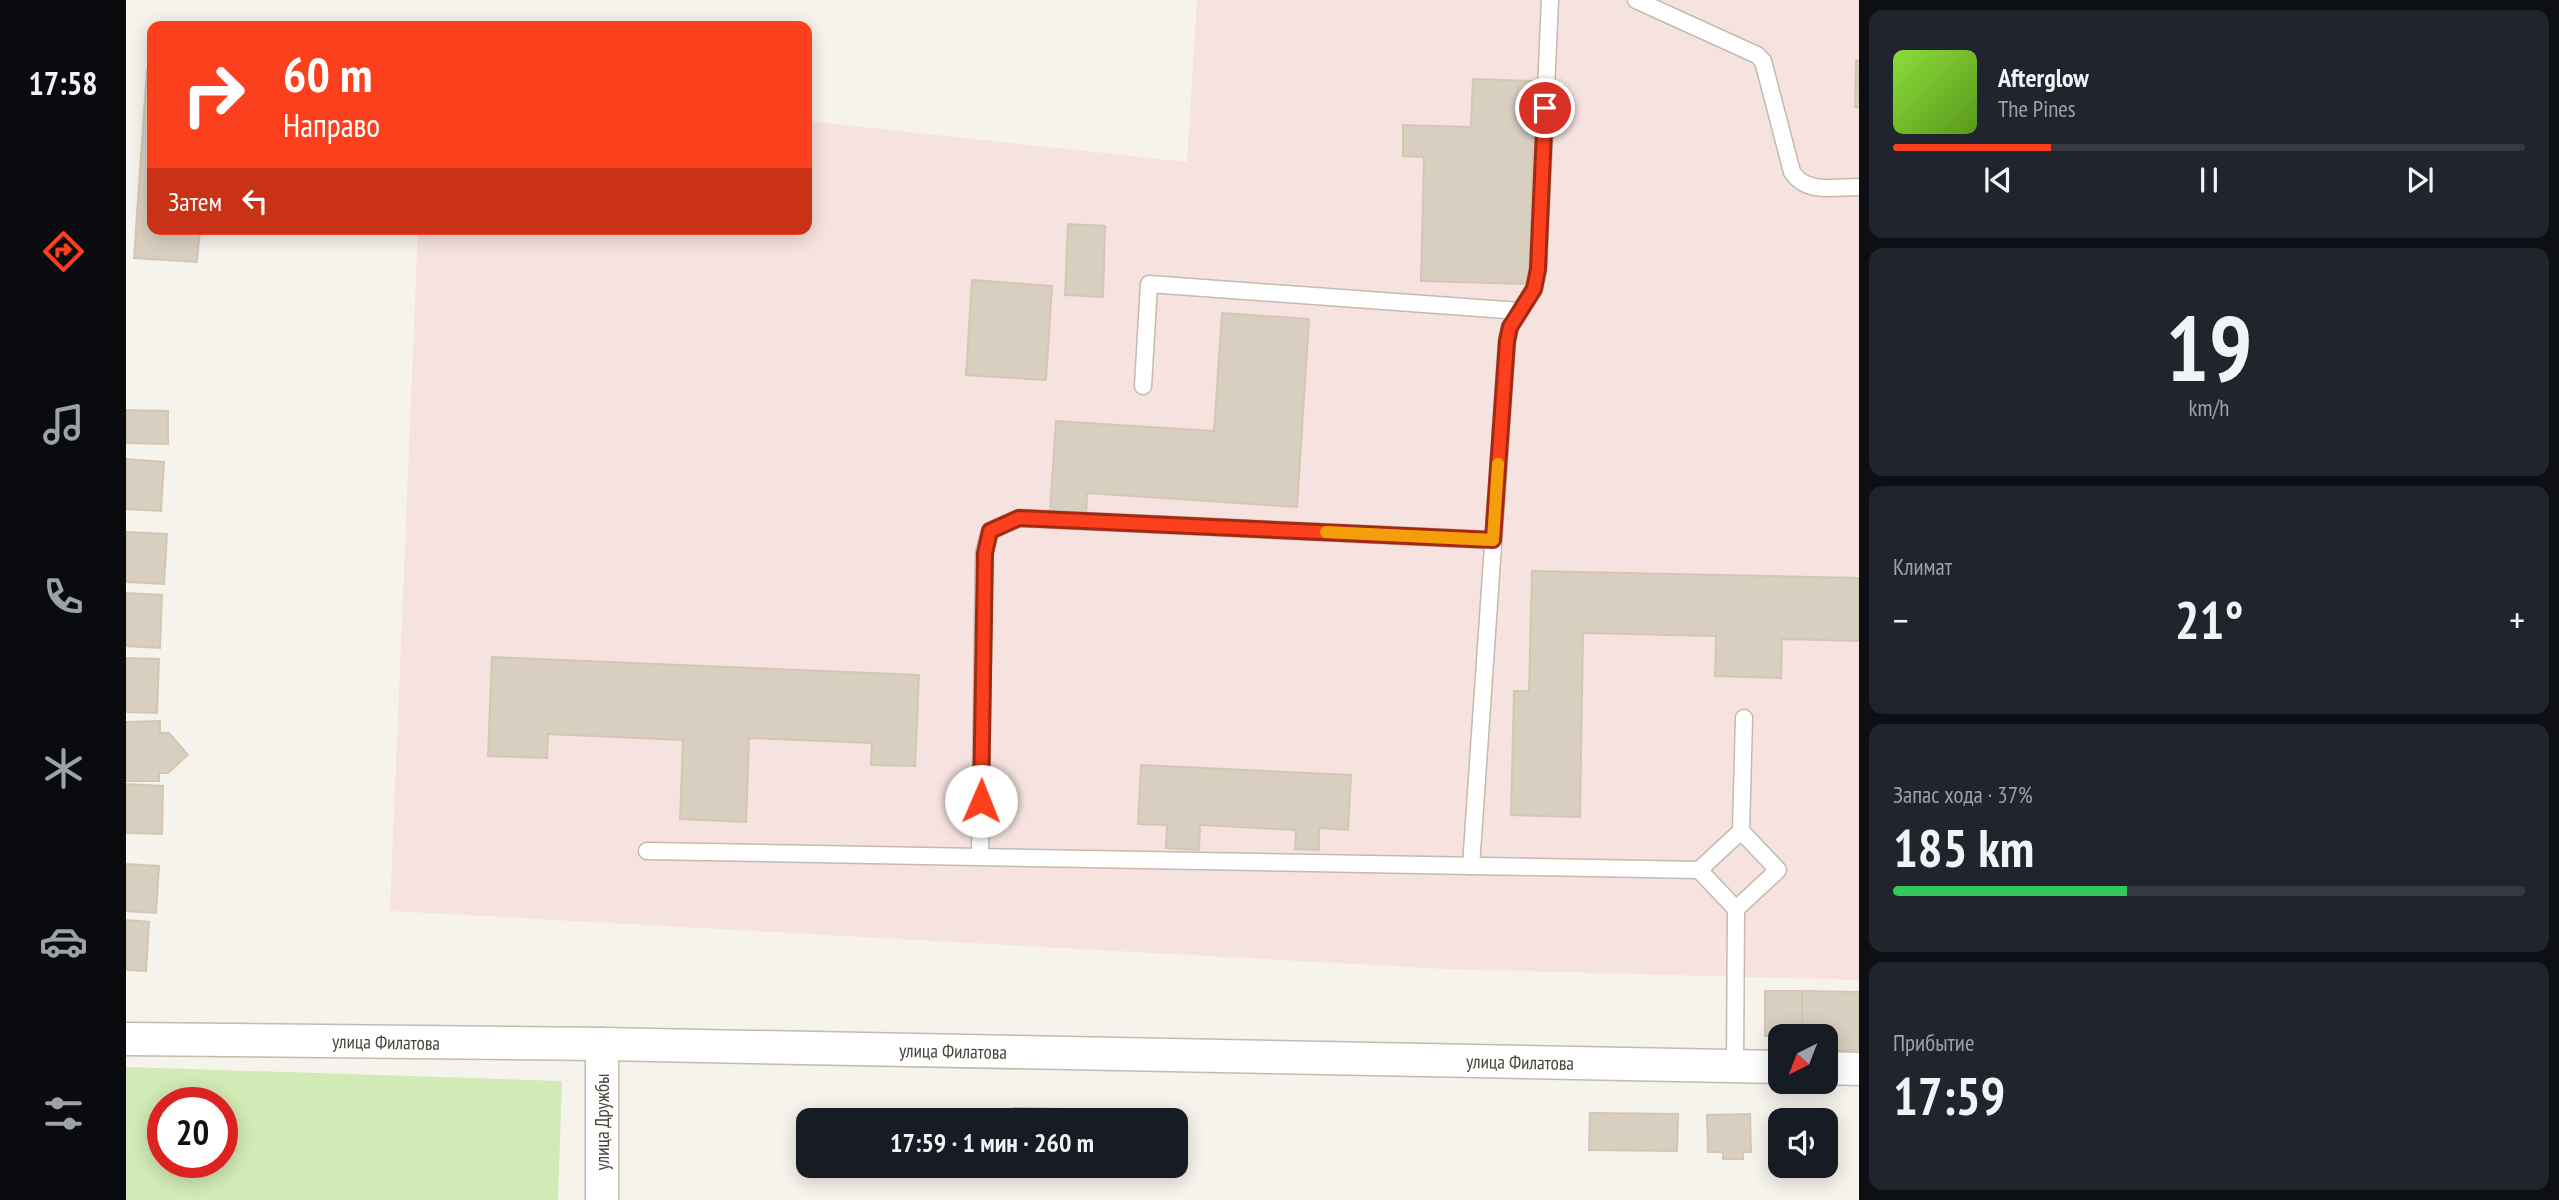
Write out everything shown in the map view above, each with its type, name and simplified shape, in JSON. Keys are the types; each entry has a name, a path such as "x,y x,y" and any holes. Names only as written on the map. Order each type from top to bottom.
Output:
{"street":[{"name":"улица Филатова","path":"126,1039 602,1044 1768,1067"},
{"name":"улица Дружбы","path":"602,1044 602,1200"},
{"path":"1838,1068 1859,1069"}],"lane":[{"path":"1471,866 1507,341 1510,327 1534,289 1538,269 1550,0"},
{"path":"1636,0 1757,55 1763,61 1791,173 1799,184 1809,187 1859,187"},
{"path":"1143,386 1149,284 1520,311"},
{"path":"980,856 985,553 990,531 1019,518 1493,540"},
{"path":"1736,909 1778,870 1741,831 1744,718"},
{"path":"647,851 1699,870 1741,831"},
{"path":"1699,870 1736,909 1735,1066"}],"shaded area":[{"path":"1197,0 1859,0 1859,980 1445,969 390,911 418,235 812,235 812,122 1187,162"}],"green space":[{"path":"126,1067 562,1081 558,1200 126,1200"}],"building":[{"path":"1856,60 1859,61 1859,108 1855,107"},
{"path":"147,70 147,235 199,235 197,262 134,258"},
{"path":"1473,79 1534,81 1530,284 1421,281 1424,157 1403,156 1403,125 1471,127"},
{"path":"1068,224 1105,226 1103,297 1065,295"},
{"path":"972,280 1052,286 1046,380 966,375"},
{"path":"1222,313 1309,319 1297,507 1087,493 1086,514 1050,512 1056,421 1214,431"},
{"path":"126,410 168,411 168,444 126,443"},
{"path":"126,459 164,462 161,511 126,509"},
{"path":"126,532 167,534 164,584 126,582"},
{"path":"1532,571 1859,578 1859,641 1782,639 1781,678 1715,676 1716,636 1583,633 1580,817 1511,815 1514,691 1529,691"},
{"path":"126,593 162,595 160,648 126,646"},
{"path":"492,657 919,675 915,766 871,765 872,743 749,738 746,822 680,819 683,740 548,734 547,758 488,756"},
{"path":"126,658 159,659 157,713 126,712"},
{"path":"160,721 160,733 169,733 188,755 168,773 159,773 159,781 126,781 126,722"},
{"path":"1141,765 1351,775 1348,830 1319,828 1319,850 1295,849 1296,830 1200,825 1199,850 1166,848 1167,825 1138,824"},
{"path":"126,784 163,786 162,834 126,833"},
{"path":"126,864 159,866 156,913 126,911"},
{"path":"126,920 149,922 146,971 126,970"},
{"path":"1765,991 1802,991 1802,1024 1768,1024 1768,1036 1765,1036"},
{"path":"1802,991 1859,992 1859,1050 1838,1050 1838,1024 1802,1024"},
{"path":"1590,1113 1678,1114 1677,1151 1589,1150"},
{"path":"1750,1114 1751,1152 1743,1152 1743,1159 1723,1159 1723,1152 1708,1152 1707,1115"}],"slow traffic":[{"path":"1326,532 1493,540 1498,464"}],"route":[{"path":"981,801 985,553 990,531 1019,518 1493,540 1507,341 1510,327 1534,289 1538,269 1545,108"}]}
